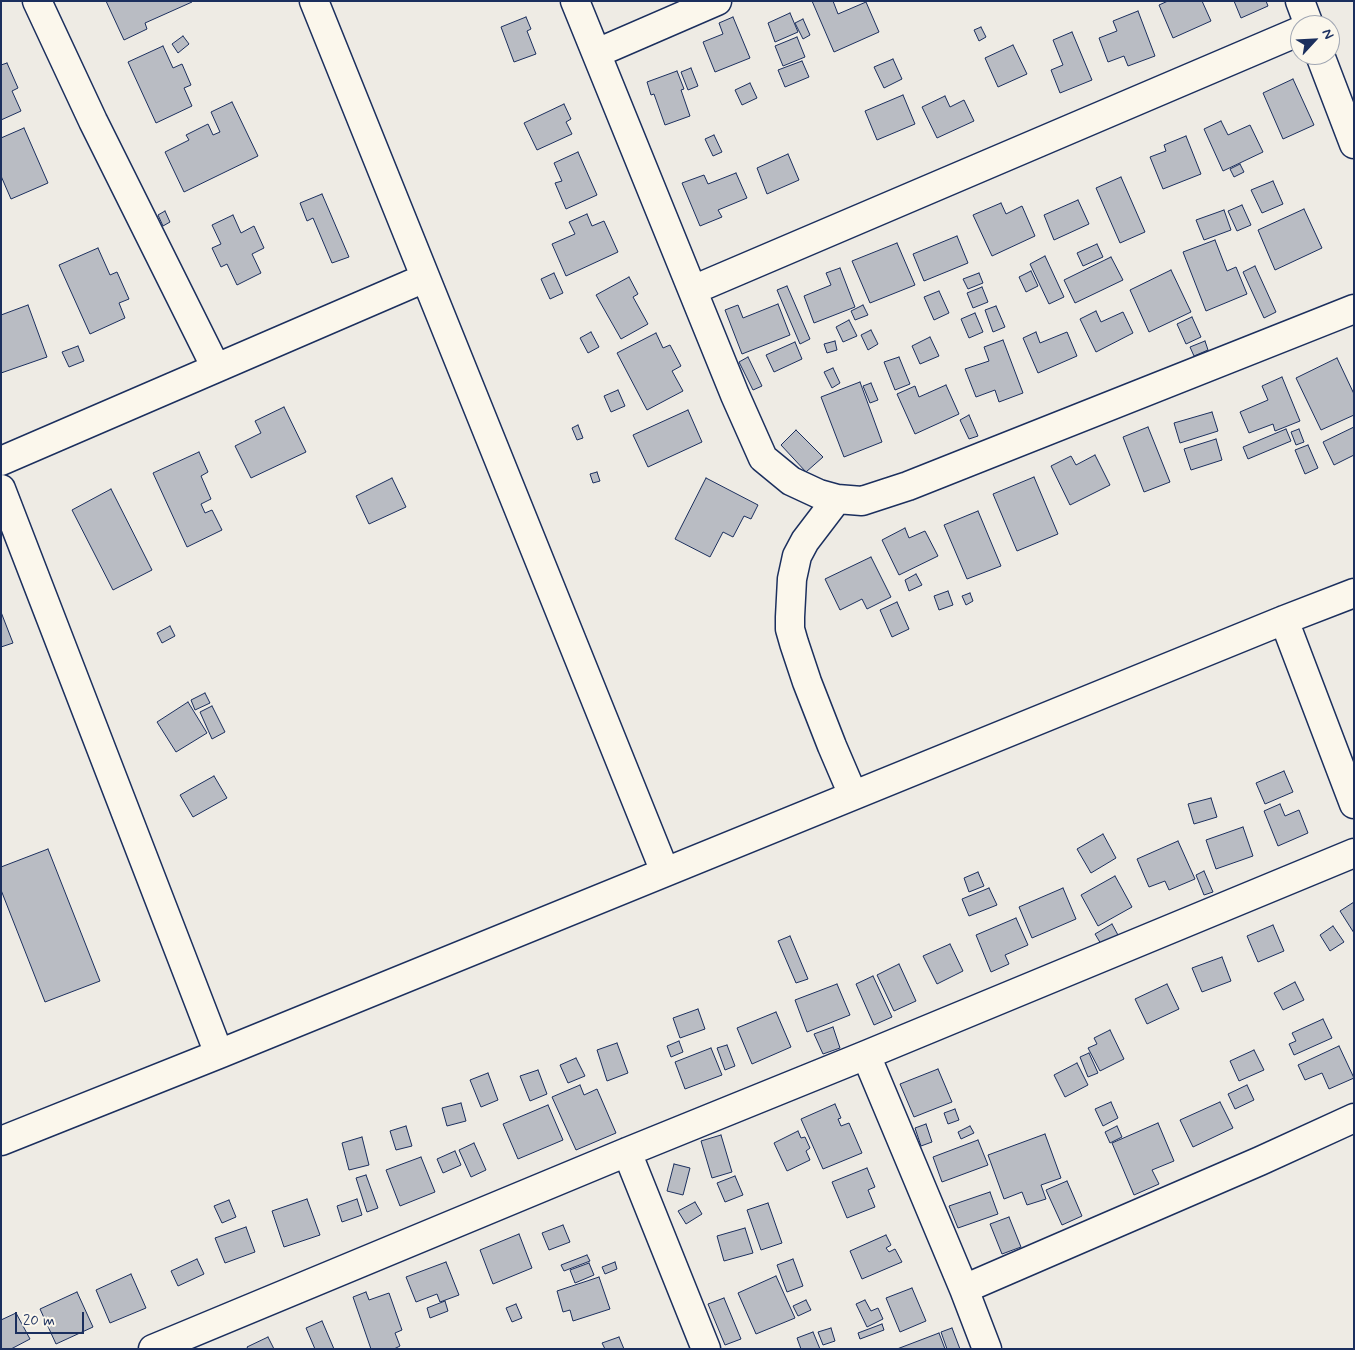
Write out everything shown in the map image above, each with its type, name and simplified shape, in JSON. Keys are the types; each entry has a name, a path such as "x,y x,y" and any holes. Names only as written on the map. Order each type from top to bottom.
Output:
{"street":[{"path":"37,1 93,121 216,368"},
{"path":"314,1 424,278 665,872"},
{"path":"575,1 735,395 763,458 791,481 819,494 837,499 862,501 908,486 1354,309"},
{"path":"597,53 717,1"},
{"path":"1300,1 1305,15"},
{"path":"693,290 1290,35"},
{"path":"1324,65 1354,144"},
{"path":"1,460 424,278"},
{"path":"1,490 219,1054"},
{"path":"837,499 805,541 797,556 792,579 790,629 807,682 853,795"},
{"path":"1,1141 1354,592"},
{"path":"1284,620 1354,804"},
{"path":"153,1349 1354,853"},
{"path":"866,1055 964,1289 987,1349"},
{"path":"964,1289 1260,1161 1354,1118"},
{"path":"627,1152 706,1349"}],"building":[{"path":"106,1 192,2 145,23 147,29 124,40"},
{"path":"812,1 833,1 838,14 866,2 879,32 834,52"},
{"path":"1168,1 1202,1 1211,21 1173,38 1159,5"},
{"path":"1234,1 1266,1 1268,6 1241,18"},
{"path":"1138,11 1155,56 1128,66 1124,56 1108,62 1099,38 1117,31 1113,21"},
{"path":"790,13 798,32 775,42 768,23"},
{"path":"526,17 531,29 527,31 536,54 514,62 501,27"},
{"path":"733,17 750,58 715,72 703,42 723,34 719,23"},
{"path":"803,19 810,35 803,39 795,23"},
{"path":"981,27 986,37 979,41 974,30"},
{"path":"1072,32 1092,80 1060,93 1051,70 1063,65 1053,40"},
{"path":"183,36 189,44 178,53 172,44"},
{"path":"797,37 805,57 783,66 775,46"},
{"path":"1013,45 1027,74 998,87 985,58"},
{"path":"163,46 173,68 182,64 191,85 184,88 192,106 156,123 128,62"},
{"path":"893,59 902,79 884,88 874,67"},
{"path":"802,61 809,77 785,87 778,70"},
{"path":"7,63 18,88 12,91 21,111 1,120 1,65"},
{"path":"691,68 698,86 688,90 681,72"},
{"path":"677,71 684,89 681,90 690,116 665,125 654,94 651,95 647,82"},
{"path":"1293,79 1314,125 1283,139 1263,93"},
{"path":"750,83 757,98 742,105 735,90"},
{"path":"903,95 915,124 877,140 865,111"},
{"path":"945,96 950,107 964,100 974,121 937,138 922,107"},
{"path":"232,102 258,156 184,192 165,152 189,140 186,135 208,124 213,135 220,132 211,112"},
{"path":"564,104 571,119 566,122 572,134 537,150 524,123"},
{"path":"1221,121 1228,135 1250,125 1263,152 1223,171 1204,129"},
{"path":"24,128 48,183 11,199 1,176 1,138"},
{"path":"714,135 722,152 713,156 705,139"},
{"path":"1186,136 1201,174 1163,189 1150,157 1166,151 1164,145"},
{"path":"578,152 597,195 566,209 555,183 562,181 554,163"},
{"path":"788,154 799,180 767,194 757,168"},
{"path":"1240,164 1244,172 1234,177 1230,169"},
{"path":"736,173 747,198 718,210 722,217 700,226 682,183 704,175 708,184"},
{"path":"1121,177 1145,232 1120,243 1096,188"},
{"path":"1273,181 1283,204 1262,213 1251,190"},
{"path":"322,194 349,257 332,263 313,218 307,221 300,203"},
{"path":"1078,200 1089,224 1054,240 1044,215"},
{"path":"1001,203 1006,214 1022,206 1035,236 992,256 973,215"},
{"path":"1242,205 1251,225 1237,231 1228,211"},
{"path":"1304,209 1322,248 1275,270 1258,230"},
{"path":"1224,210 1231,230 1204,240 1196,220"},
{"path":"165,211 170,222 163,226 158,215"},
{"path":"587,214 592,226 604,221 618,252 566,276 552,244 575,234 569,222"},
{"path":"233,215 241,233 254,226 264,248 252,254 261,273 237,285 227,264 221,267 212,248 221,244 212,225"},
{"path":"957,236 968,263 924,281 913,254"},
{"path":"1215,240 1227,271 1236,267 1247,294 1206,311 1183,252"},
{"path":"897,243 915,285 870,303 852,261"},
{"path":"1097,244 1103,257 1083,266 1077,253"},
{"path":"98,248 110,275 117,272 129,299 119,303 125,318 90,334 59,265"},
{"path":"1045,256 1064,297 1049,304 1030,264"},
{"path":"1111,257 1123,280 1075,303 1064,280"},
{"path":"1255,266 1276,312 1264,318 1243,272"},
{"path":"840,268 855,307 814,323 804,296 831,285 826,273"},
{"path":"1171,270 1191,312 1149,332 1130,290"},
{"path":"1031,271 1038,286 1026,292 1019,277"},
{"path":"554,273 563,293 550,299 541,279"},
{"path":"979,273 983,283 968,289 963,279"},
{"path":"629,277 638,294 633,297 648,324 621,339 596,295"},
{"path":"787,286 810,339 800,344 777,290"},
{"path":"982,287 988,302 973,308 967,293"},
{"path":"939,291 949,313 934,320 924,297"},
{"path":"778,304 790,335 742,354 725,310 738,305 743,318"},
{"path":"28,305 47,357 1,373 1,315"},
{"path":"863,305 868,315 855,320 851,311"},
{"path":"996,306 1005,327 993,332 985,310"},
{"path":"1096,311 1101,322 1123,312 1133,333 1096,352 1080,319"},
{"path":"975,313 983,332 969,338 961,319"},
{"path":"1192,317 1201,337 1186,344 1177,324"},
{"path":"849,320 857,336 843,342 836,327"},
{"path":"871,330 878,344 868,350 861,335"},
{"path":"591,332 599,347 588,353 580,338"},
{"path":"1036,332 1040,343 1067,332 1077,356 1038,373 1023,338"},
{"path":"656,333 663,348 670,345 681,366 672,371 683,391 647,410 617,353"},
{"path":"930,337 939,356 920,364 912,346"},
{"path":"1003,340 1023,393 999,402 995,390 976,397 965,369 989,361 984,347"},
{"path":"835,341 837,350 827,353 824,344"},
{"path":"1205,341 1208,350 1194,356 1190,347"},
{"path":"795,342 802,359 774,372 766,355"},
{"path":"78,346 84,361 69,367 62,352"},
{"path":"748,357 762,386 753,390 739,362"},
{"path":"899,357 910,384 895,390 884,362"},
{"path":"1337,358 1354,394 1354,415 1321,430 1296,378"},
{"path":"833,368 840,383 832,388 824,372"},
{"path":"1282,377 1300,421 1275,431 1273,424 1249,433 1240,412 1268,400 1262,386"},
{"path":"860,382 882,442 844,457 821,397"},
{"path":"871,383 878,400 870,403 863,386"},
{"path":"946,385 959,414 915,434 897,394 915,386 919,397"},
{"path":"618,390 625,406 611,412 604,396"},
{"path":"284,407 306,452 251,478 235,446 261,433 255,421"},
{"path":"688,410 702,442 648,467 633,435"},
{"path":"1212,412 1218,431 1180,443 1174,423"},
{"path":"969,415 978,436 969,439 960,420"},
{"path":"578,425 583,438 577,440 572,428"},
{"path":"1148,427 1170,482 1144,492 1123,437"},
{"path":"1354,427 1354,455 1334,465 1323,442"},
{"path":"1286,429 1291,441 1248,459 1243,447"},
{"path":"1299,429 1304,442 1296,445 1291,432"},
{"path":"796,430 823,457 806,472 781,445"},
{"path":"1216,439 1222,460 1191,470 1184,449"},
{"path":"1308,445 1318,468 1305,474 1295,450"},
{"path":"199,452 208,472 201,476 211,499 201,504 205,513 212,510 222,530 187,547 153,473"},
{"path":"1095,455 1110,485 1070,505 1051,466 1071,456 1076,465"},
{"path":"597,472 600,481 593,483 590,474"},
{"path":"1034,477 1058,534 1017,551 993,494"},
{"path":"392,478 406,507 369,524 356,496"},
{"path":"706,478 758,505 751,519 744,516 733,537 723,532 710,557 675,539"},
{"path":"111,489 152,570 113,590 72,510"},
{"path":"978,511 1001,566 967,579 944,525"},
{"path":"905,528 909,538 925,531 938,556 899,575 882,540"},
{"path":"871,557 891,597 867,609 862,599 840,610 825,579"},
{"path":"916,574 922,585 909,591 905,580"},
{"path":"948,591 953,605 939,610 934,596"},
{"path":"970,593 973,601 966,605 962,596"},
{"path":"897,602 909,629 892,637 880,610"},
{"path":"1,612 13,643 1,647"},
{"path":"170,626 175,636 162,643 157,633"},
{"path":"205,693 210,703 195,710 191,700"},
{"path":"188,702 207,733 176,752 157,722"},
{"path":"212,706 225,732 212,739 200,712"},
{"path":"1284,771 1293,792 1265,804 1256,783"},
{"path":"214,776 227,798 193,817 180,795"},
{"path":"1211,798 1217,817 1194,824 1188,804"},
{"path":"1280,804 1285,816 1299,810 1308,833 1278,846 1264,811"},
{"path":"1243,827 1253,856 1216,869 1206,840"},
{"path":"1103,834 1116,858 1091,873 1077,849"},
{"path":"1178,841 1195,879 1169,890 1165,881 1149,887 1137,859"},
{"path":"48,849 100,981 45,1002 1,890 1,867"},
{"path":"1204,871 1213,892 1204,895 1196,875"},
{"path":"978,872 984,886 969,892 964,878"},
{"path":"1115,876 1132,907 1098,926 1081,895"},
{"path":"989,888 997,905 969,916 962,899"},
{"path":"1063,888 1076,919 1032,938 1019,907"},
{"path":"1354,902 1354,933 1340,911"},
{"path":"1016,918 1028,945 1005,955 1009,964 991,972 976,935"},
{"path":"1112,924 1118,935 1101,944 1095,934"},
{"path":"1273,925 1284,951 1258,962 1247,936"},
{"path":"1333,926 1344,942 1330,951 1320,935"},
{"path":"790,936 808,979 796,983 778,941"},
{"path":"950,944 963,971 937,984 923,956"},
{"path":"1222,957 1231,981 1202,992 1192,968"},
{"path":"899,964 916,1001 894,1011 877,975"},
{"path":"873,976 892,1017 874,1025 856,984"},
{"path":"1295,982 1304,1000 1283,1010 1274,993"},
{"path":"837,984 850,1015 807,1032 795,1000"},
{"path":"1167,984 1179,1009 1147,1024 1135,999"},
{"path":"698,1009 705,1029 680,1038 673,1018"},
{"path":"776,1012 791,1047 752,1064 737,1028"},
{"path":"1323,1019 1332,1038 1294,1055 1289,1044 1296,1041 1292,1033"},
{"path":"833,1027 840,1048 823,1054 814,1034"},
{"path":"1110,1030 1124,1059 1100,1071 1088,1048 1097,1044 1094,1038"},
{"path":"679,1041 683,1052 671,1057 667,1046"},
{"path":"617,1043 628,1073 607,1081 597,1050"},
{"path":"727,1045 735,1066 725,1070 717,1048"},
{"path":"1339,1046 1354,1078 1329,1089 1322,1073 1305,1080 1298,1065"},
{"path":"711,1048 722,1075 685,1089 675,1062"},
{"path":"1254,1050 1264,1070 1239,1081 1230,1061"},
{"path":"1089,1053 1098,1073 1088,1077 1080,1057"},
{"path":"576,1058 585,1076 568,1083 560,1065"},
{"path":"1077,1063 1088,1085 1065,1097 1054,1075"},
{"path":"938,1069 952,1102 914,1117 900,1084"},
{"path":"538,1070 547,1094 530,1101 520,1076"},
{"path":"488,1073 498,1100 481,1107 470,1080"},
{"path":"580,1085 584,1095 597,1089 616,1133 576,1150 552,1097"},
{"path":"1247,1085 1254,1100 1235,1109 1228,1094"},
{"path":"1111,1102 1118,1118 1103,1126 1095,1109"},
{"path":"1220,1102 1233,1128 1193,1147 1180,1120"},
{"path":"461,1103 466,1121 447,1126 442,1108"},
{"path":"835,1104 841,1118 838,1119 841,1126 849,1123 862,1153 823,1169 801,1119"},
{"path":"548,1105 563,1140 518,1159 503,1124"},
{"path":"955,1109 959,1120 948,1124 944,1113"},
{"path":"1158,1123 1174,1161 1152,1170 1159,1184 1134,1195 1112,1143"},
{"path":"926,1124 932,1142 921,1146 915,1128"},
{"path":"406,1126 412,1146 396,1150 390,1131"},
{"path":"970,1126 974,1133 961,1139 958,1132"},
{"path":"1117,1126 1122,1137 1110,1143 1105,1132"},
{"path":"798,1131 801,1138 805,1137 810,1148 806,1151 810,1160 787,1171 774,1143"},
{"path":"1045,1134 1061,1178 1041,1185 1046,1199 1027,1205 1022,1192 1004,1199 988,1155"},
{"path":"721,1135 732,1172 712,1178 701,1141"},
{"path":"362,1137 369,1165 349,1170 342,1143"},
{"path":"978,1140 988,1165 942,1182 933,1157"},
{"path":"474,1143 486,1170 471,1177 459,1150"},
{"path":"455,1151 461,1165 443,1173 437,1159"},
{"path":"421,1157 435,1192 400,1206 386,1170"},
{"path":"674,1164 690,1168 683,1195 667,1191"},
{"path":"867,1168 875,1187 868,1190 875,1207 847,1218 832,1182"},
{"path":"366,1175 378,1208 367,1212 356,1178"},
{"path":"735,1176 743,1195 725,1202 717,1183"},
{"path":"1067,1181 1082,1216 1062,1225 1046,1190"},
{"path":"990,1192 998,1214 958,1228 949,1206"},
{"path":"307,1199 320,1235 284,1247 272,1211"},
{"path":"357,1199 362,1215 342,1222 337,1206"},
{"path":"229,1200 236,1217 222,1223 214,1206"},
{"path":"695,1202 702,1214 686,1224 678,1211"},
{"path":"768,1203 782,1243 761,1250 747,1210"},
{"path":"1009,1217 1021,1247 1002,1254 990,1224"},
{"path":"563,1225 570,1242 549,1250 542,1233"},
{"path":"246,1227 255,1252 225,1263 215,1238"},
{"path":"745,1228 753,1253 724,1261 717,1236"},
{"path":"519,1234 532,1268 493,1284 480,1250"},
{"path":"886,1235 891,1245 886,1248 889,1252 895,1249 902,1262 862,1279 850,1251"},
{"path":"587,1255 590,1261 564,1271 561,1265"},
{"path":"197,1259 204,1274 178,1286 171,1271"},
{"path":"793,1259 803,1286 787,1292 777,1265"},
{"path":"446,1262 459,1295 440,1302 437,1294 416,1302 406,1277"},
{"path":"615,1262 617,1269 605,1274 602,1267"},
{"path":"589,1263 594,1275 575,1283 570,1270"},
{"path":"131,1274 146,1308 110,1323 96,1290"},
{"path":"776,1276 795,1318 756,1334 738,1293"},
{"path":"599,1277 610,1309 573,1321 570,1310 563,1312 557,1291"},
{"path":"912,1288 926,1321 900,1332 886,1298"},
{"path":"77,1292 93,1327 56,1344 40,1309"},
{"path":"366,1292 369,1300 389,1293 402,1330 395,1333 400,1346 394,1349 371,1349 353,1297"},
{"path":"724,1298 741,1339 725,1345 708,1304"},
{"path":"806,1300 811,1310 798,1316 793,1306"},
{"path":"865,1300 871,1311 878,1308 883,1319 867,1327 856,1304"},
{"path":"445,1301 448,1311 430,1318 427,1308"},
{"path":"516,1304 522,1318 512,1322 506,1308"},
{"path":"16,1313 30,1339 11,1349 1,1349 1,1320"},
{"path":"322,1321 334,1349 315,1349 306,1328"},
{"path":"882,1324 884,1330 860,1339 858,1333"},
{"path":"831,1328 835,1341 823,1345 818,1332"},
{"path":"952,1328 960,1349 947,1349 941,1332"},
{"path":"813,1332 820,1349 801,1349 797,1338"},
{"path":"939,1333 945,1349 897,1349"},
{"path":"268,1337 274,1349 248,1349 247,1347"},
{"path":"619,1337 624,1349 605,1349 602,1343"}]}
